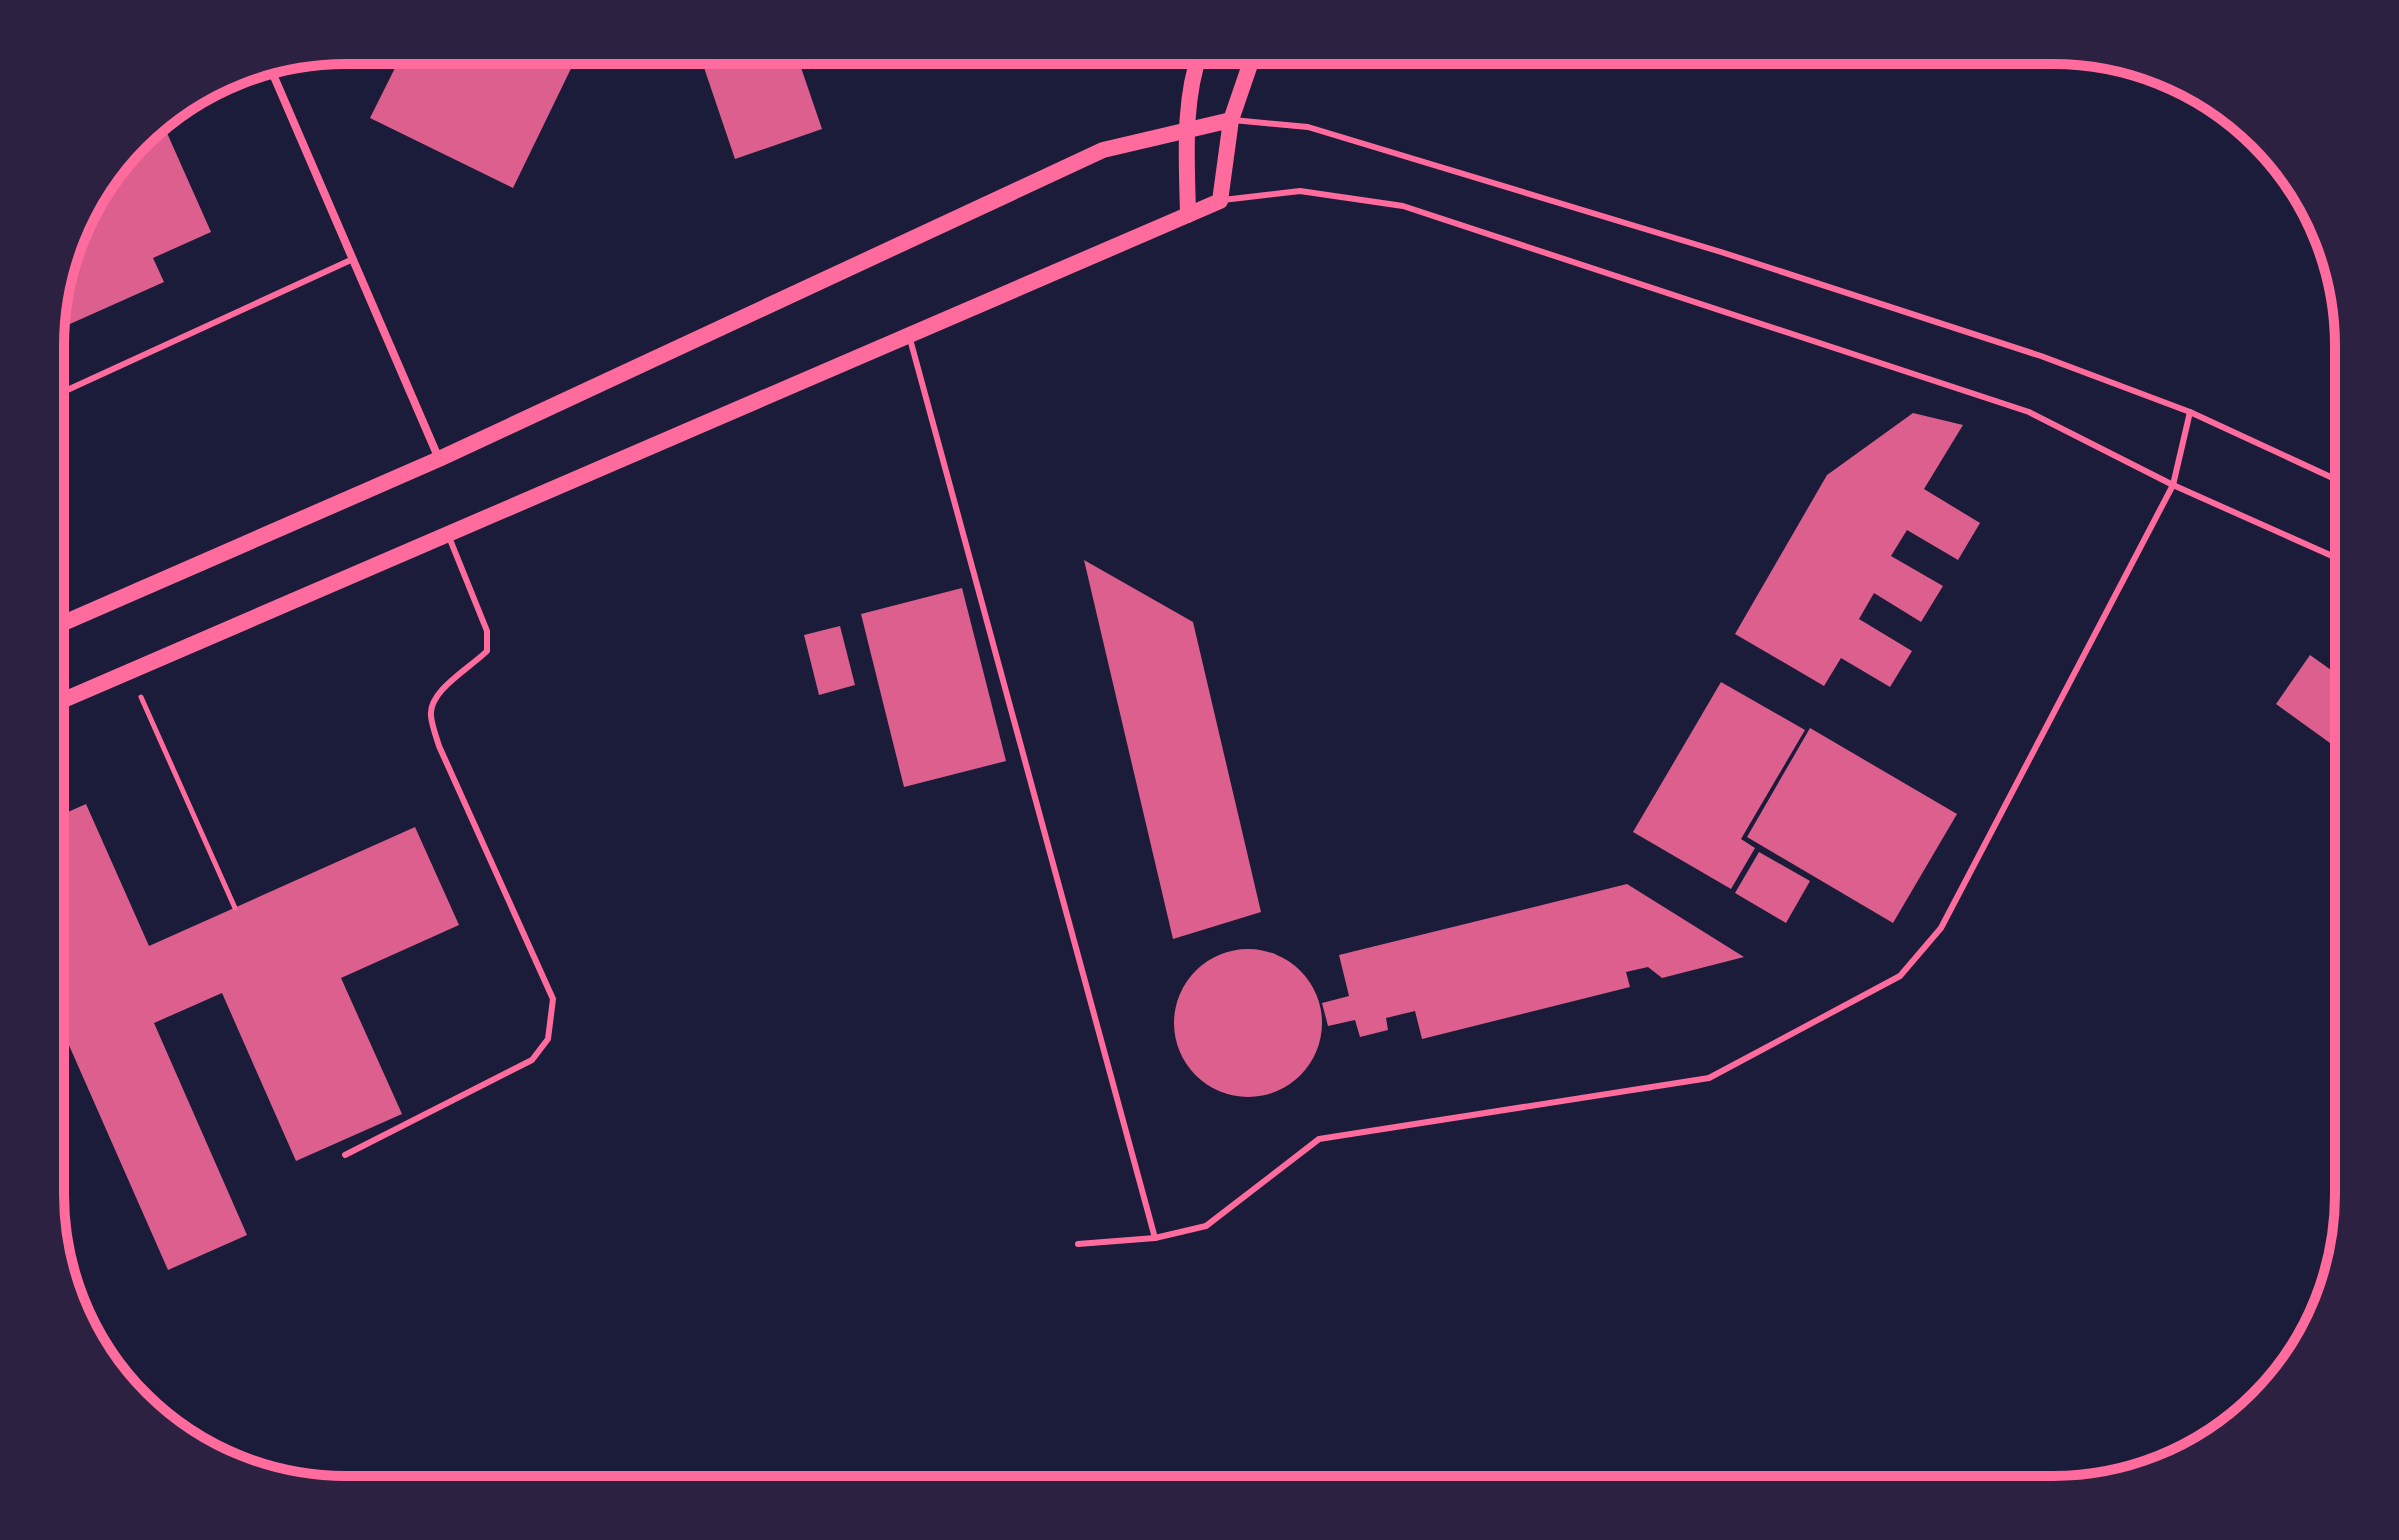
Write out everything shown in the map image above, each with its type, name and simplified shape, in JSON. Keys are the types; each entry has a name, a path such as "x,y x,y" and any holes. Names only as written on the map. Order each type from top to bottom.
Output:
{"main road":[{"path":"1188,215 1187,129 1196,64"},
{"path":"64,700 1220,201 1231,120 1250,64"},
{"path":"64,623 439,459 1103,150 1231,120"}],"street":[{"path":"273,74 439,459"}],"lane":[{"path":"1231,120 1308,127 1629,224 2041,356 2190,412 2334,479"},
{"path":"1220,201 1300,191 1403,206 2029,412 2173,485 2334,557"},
{"path":"64,391 353,259"},
{"path":"909,335 1155,1238"},
{"path":"1078,1244 1155,1238 1206,1226 1319,1139 1709,1078 1900,976 1941,928 2173,485 2190,412"},
{"path":"345,1155 532,1060 548,1039 553,999 439,746 431,715 432,701 444,686 487,651 487,631 448,534"}],"path":[{"path":"130,672 235,908"}],"building":[{"path":"397,65 573,65 513,188 370,118"},
{"path":"703,65 800,65 822,129 735,159"},
{"path":"165,129 211,232 153,258 164,282 65,326 69,291 93,221 122,174"},
{"path":"1913,413 1963,425 1924,489 1980,523 1958,560 1907,530 1891,556 1943,586 1921,622 1874,593 1859,619 1912,651 1890,687 1841,658 1824,686 1735,634 1827,475"},
{"path":"1084,560 1193,622 1261,912 1173,939"},
{"path":"962,588 1006,761 904,787 861,614"},
{"path":"840,626 855,685 819,695 804,635"},
{"path":"2310,655 2334,672 2334,746 2276,704"},
{"path":"1721,682 1805,730 1741,839 1755,848 1731,889 1633,832"},
{"path":"1810,728 1957,814 1893,923 1747,837"},
{"path":"86,804 149,946 415,827 459,925 341,978 402,1114 296,1161 222,993 154,1023 247,1235 168,1270 68,1043 64,1044 64,814"},
{"path":"1759,852 1810,881 1786,923 1735,893"},
{"path":"1627,884 1744,957 1662,978 1648,967 1626,972 1630,987 1422,1039 1415,1011 1386,1018 1388,1030 1360,1037 1355,1020 1328,1026 1322,1003 1349,996 1339,955"},
{"path":"1248,949 1276,955 1300,971 1316,995 1322,1023 1316,1051 1300,1075 1276,1091 1248,1097 1220,1091 1196,1075 1180,1051 1174,1023 1180,995 1196,971 1220,955"}]}
